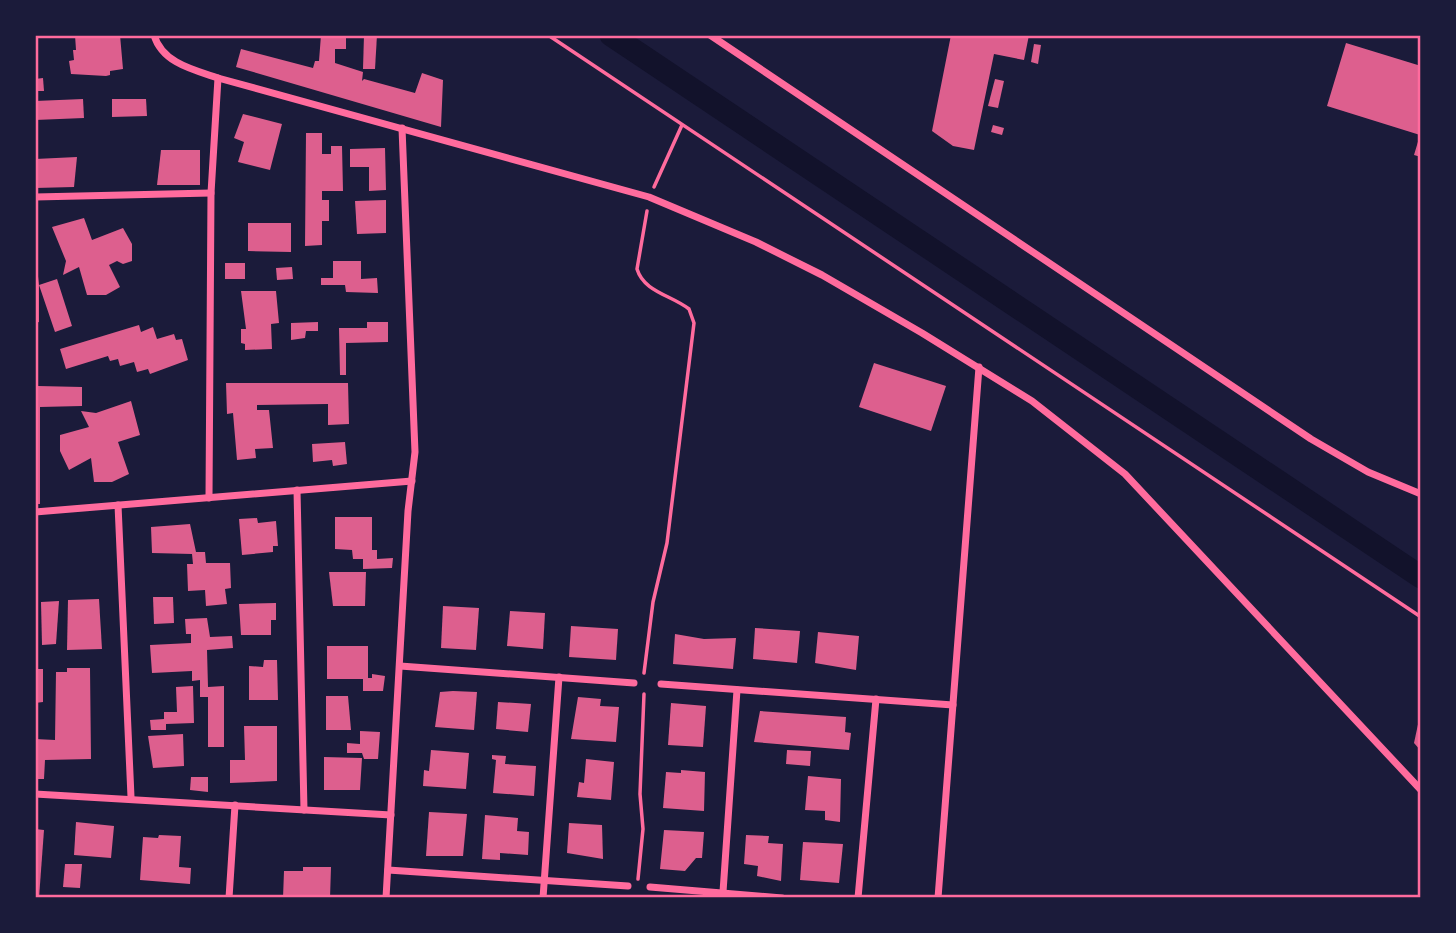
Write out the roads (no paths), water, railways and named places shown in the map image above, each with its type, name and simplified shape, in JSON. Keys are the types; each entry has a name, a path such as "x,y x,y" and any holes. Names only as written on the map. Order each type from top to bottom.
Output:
{"street":[{"path":"155,35 165,53 179,65 218,78 649,197 756,242 822,275 979,367 1080,435 1125,474 1421,790"},
{"path":"710,35 1311,439 1368,472 1421,494"},
{"path":"209,498 211,193 218,78"},
{"path":"386,898 415,452 402,128"},
{"path":"35,197 211,193"},
{"path":"938,898 979,367"},
{"path":"35,512 412,481"},
{"path":"297,490 304,810"},
{"path":"118,505 131,797"},
{"path":"400,666 634,682"},
{"path":"543,898 559,677"},
{"path":"662,684 953,705"},
{"path":"723,892 737,690"},
{"path":"858,898 876,699"},
{"path":"35,794 131,797 391,815"},
{"path":"229,898 235,805"},
{"path":"388,870 628,886"},
{"path":"650,887 782,898"}],"waterway":[{"path":"611,35 1421,577"}]}
